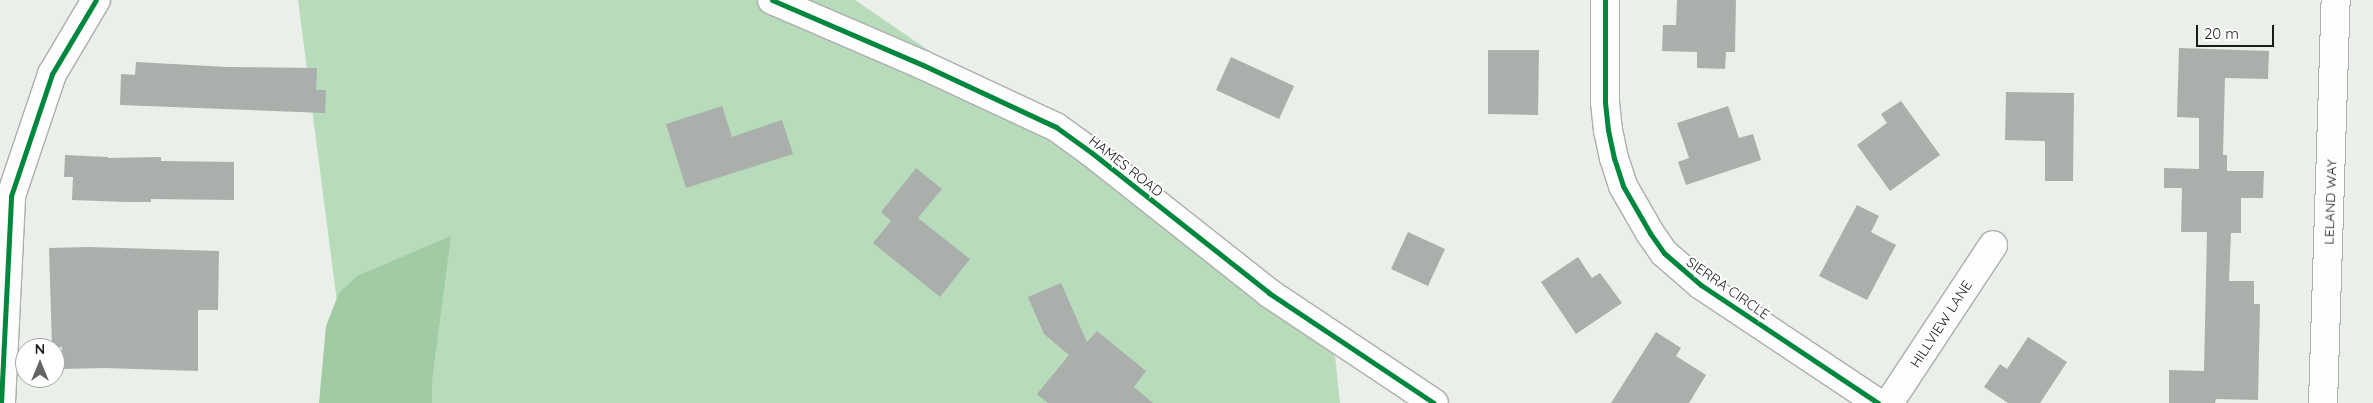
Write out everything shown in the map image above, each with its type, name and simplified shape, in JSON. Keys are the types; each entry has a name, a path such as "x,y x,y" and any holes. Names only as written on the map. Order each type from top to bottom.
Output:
{"street":[{"path":"1,403 11,196 52,74 96,0"},
{"name":"HAMES ROAD","path":"772,0 905,57 1056,127 1092,153 1269,293 1434,403"},
{"name":"SIERRA CIRCLE","path":"1605,0 1605,102 1612,149 1624,186 1650,234 1669,258 1701,285 1878,403"},
{"name":"LELAND WAY","path":"2323,403 2336,0"},
{"name":"HILLVIEW LANE","path":"1889,403 1993,245"}],"shaded area":[{"path":"298,0 855,0 1332,326 1340,403 350,403"},
{"path":"451,236 432,381 432,403 319,403 326,326 339,293 357,276"}],"building":[{"path":"1677,0 1736,0 1735,52 1726,52 1725,69 1697,68 1697,52 1662,51 1663,25 1676,25"},
{"path":"2179,48 2269,51 2268,79 2225,78 2223,155 2227,155 2227,171 2264,171 2263,198 2241,198 2241,233 2231,233 2229,281 2254,281 2254,304 2260,304 2258,400 2216,399 2215,403 2169,403 2169,370 2204,371 2207,232 2181,232 2182,188 2164,188 2164,168 2199,169 2199,118 2177,117"},
{"path":"1488,50 1539,50 1538,115 1488,114"},
{"path":"1231,57 1294,86 1279,119 1216,90"},
{"path":"136,62 227,67 317,68 316,90 326,90 325,113 120,105 121,74 135,75"},
{"path":"2006,92 2074,93 2073,181 2045,181 2045,141 2005,140"},
{"path":"1901,101 1940,155 1890,191 1857,145 1887,123 1881,114"},
{"path":"722,106 732,137 782,120 793,154 686,188 666,124"},
{"path":"1728,106 1739,138 1753,134 1761,160 1686,185 1678,162 1689,158 1677,123"},
{"path":"65,155 108,158 161,157 161,161 234,162 234,200 151,199 151,202 126,202 72,200 73,177 64,177"},
{"path":"916,168 942,189 918,218 970,259 940,297 873,243 891,221 881,212"},
{"path":"1857,205 1879,216 1871,232 1896,245 1867,300 1819,276"},
{"path":"1408,232 1445,249 1428,286 1391,269"},
{"path":"89,247 219,251 218,310 198,310 198,371 104,368 65,369 65,338 52,338 49,248"},
{"path":"1578,257 1592,278 1600,273 1622,303 1576,334 1541,282"},
{"path":"1061,283 1087,342 1097,331 1146,371 1134,387 1153,403 1048,403 1037,394 1069,355 1044,334 1028,297"},
{"path":"1656,332 1681,348 1676,356 1706,375 1689,403 1611,403"},
{"path":"2028,337 2067,362 2040,403 2008,403 1984,387 2000,364 2007,369"}],"cycle path":[{"path":"1,403 11,196 52,74 96,0"},
{"path":"772,0 923,65 1056,127 1092,153 1269,293 1434,403"},
{"path":"1605,0 1605,102 1608,130 1623,186 1650,233 1664,253 1701,285 1878,403"}]}
